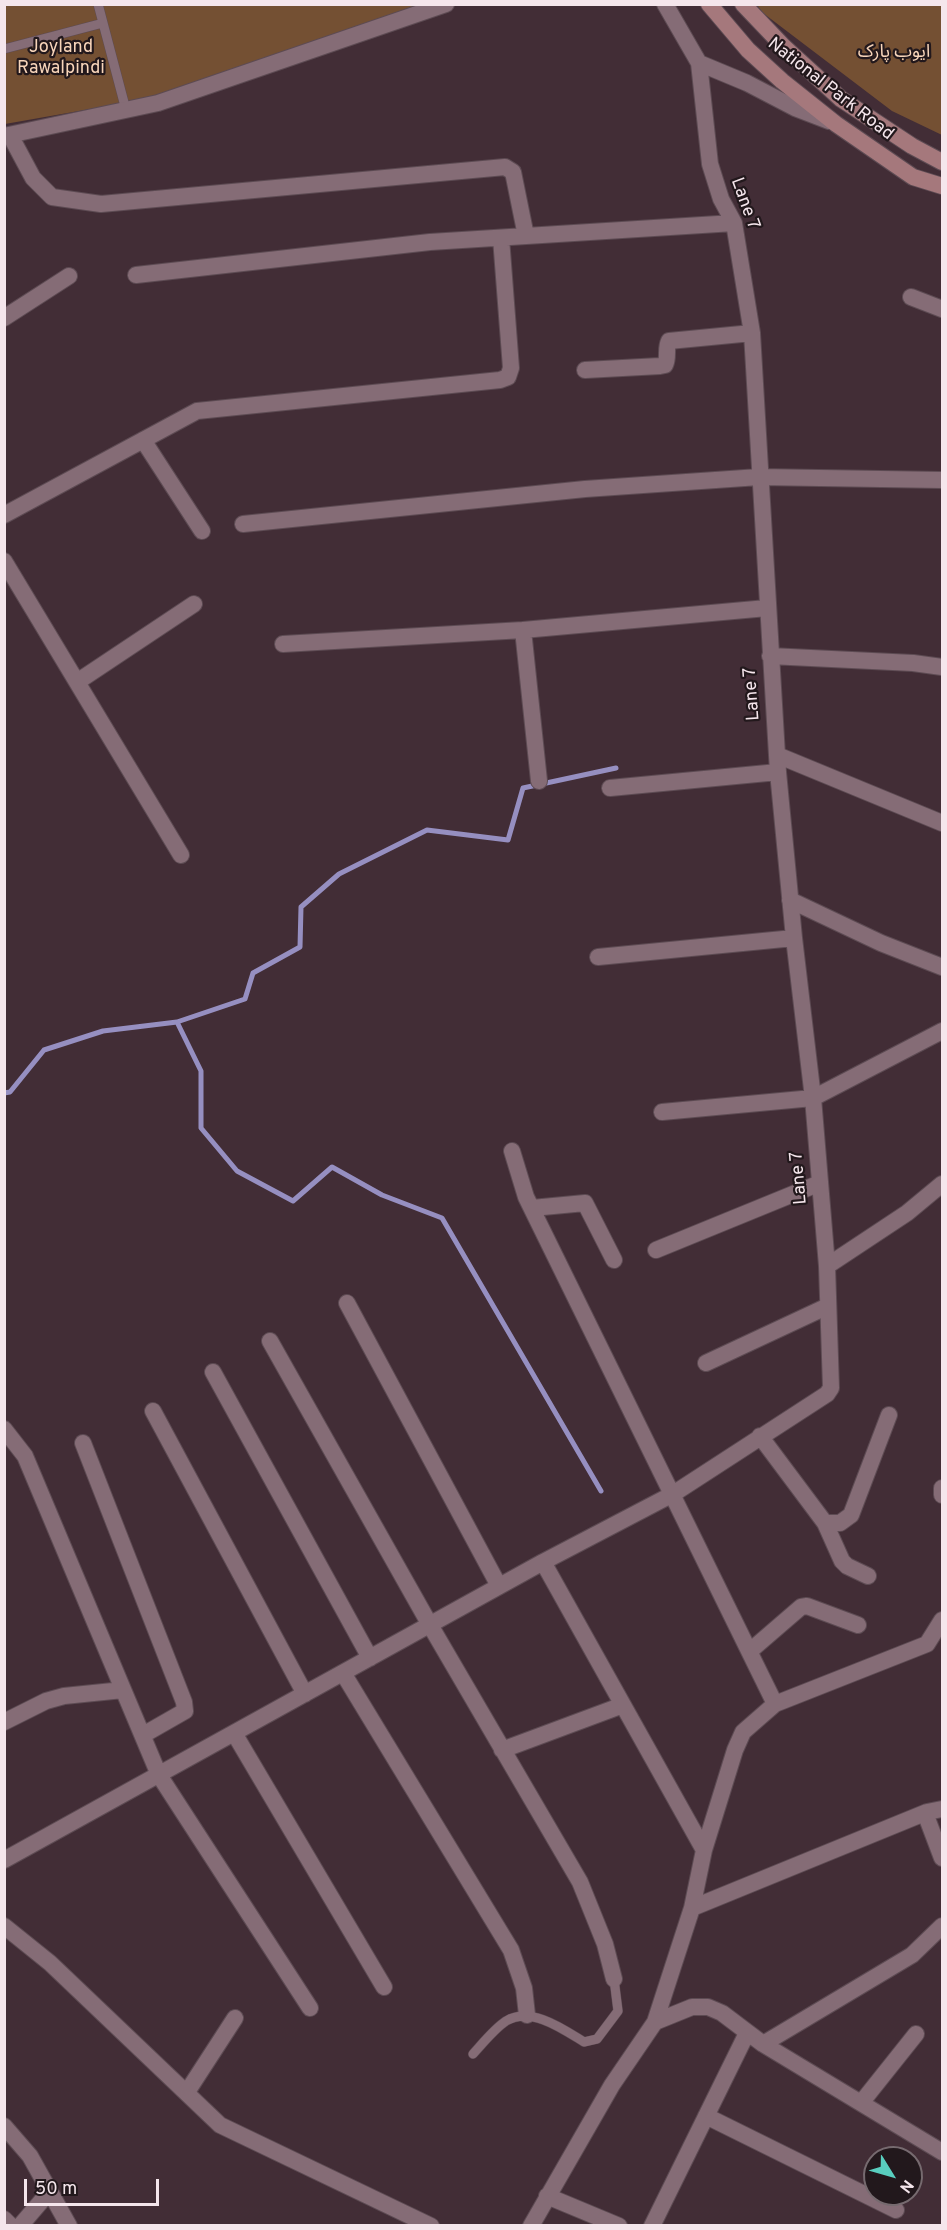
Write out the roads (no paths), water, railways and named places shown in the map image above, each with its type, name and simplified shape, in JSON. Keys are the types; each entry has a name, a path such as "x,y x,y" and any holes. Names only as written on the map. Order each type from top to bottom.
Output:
{"main road":[{"name":"National Park Road","path":"709,4 748,50 836,124 913,177 942,186"},
{"name":"National Park Road","path":"743,4 777,41 841,99 912,146 942,162"}],"street":[{"path":"446,4 158,103 7,135 33,178 52,197 101,204 505,167 513,172 526,236"},
{"name":"Lane 7","path":"665,4 699,63 710,164 721,199 734,223 752,333 778,763 790,900 813,1098 827,1266 831,1388 827,1394 760,1436"},
{"path":"699,63 747,83 795,108 836,124"},
{"path":"136,275 430,242 734,223"},
{"path":"4,515 197,411 500,380 508,377 511,368 501,238"},
{"path":"4,318 69,276"},
{"path":"911,297 942,309"},
{"path":"585,370 665,365 666,346 669,341 752,333"},
{"path":"143,440 202,531"},
{"path":"243,524 585,489 759,477 942,480"},
{"path":"4,561 181,855"},
{"path":"77,682 194,604"},
{"path":"283,644 523,630 767,608"},
{"path":"523,630 539,781"},
{"path":"770,656 913,663 942,667"},
{"path":"610,788 778,763 942,823"},
{"path":"790,900 881,943 942,967"},
{"path":"598,957 794,938"},
{"path":"662,1112 813,1098 942,1031"},
{"path":"512,1151 526,1197 776,1704"},
{"path":"656,1250 820,1183"},
{"path":"827,1266 907,1213 942,1184"},
{"path":"532,1208 585,1203 614,1260"},
{"path":"347,1304 499,1586"},
{"path":"706,1363 828,1306"},
{"path":"270,1341 430,1625 580,1882 605,1944 614,1979"},
{"path":"213,1372 370,1658"},
{"path":"153,1411 305,1694"},
{"path":"825,1523 840,1523 851,1515 889,1415"},
{"path":"4,1429 25,1456 159,1775 310,2008"},
{"path":"4,1860 499,1586 673,1494 760,1436 825,1523 842,1561 847,1566 868,1576"},
{"path":"83,1443 184,1702 184,1711 143,1736"},
{"path":"942,1488 942,1495"},
{"path":"543,1562 704,1850"},
{"path":"750,1652 801,1607 807,1606 858,1625"},
{"path":"531,2226 612,2085 655,2022 692,1908 704,1850 735,1750 743,1732 776,1704 927,1644 942,1620"},
{"path":"343,1673 511,1950 524,1988 528,2015"},
{"path":"4,1722 46,1701 64,1696 123,1690"},
{"path":"502,1750 623,1705"},
{"path":"234,1733 384,1987"},
{"path":"692,1908 925,1813 942,1809"},
{"path":"925,1813 942,1857"},
{"path":"4,1926 50,1963 220,2125 431,2226"},
{"path":"763,2044 912,1955 942,1926"},
{"path":"655,2022 693,2007 708,2007 722,2013 763,2044 942,2152"},
{"path":"187,2092 235,2018"},
{"path":"652,2226 747,2033"},
{"path":"861,2103 916,2034"},
{"path":"706,2116 896,2210"},
{"path":"4,2126 30,2156 69,2226"},
{"path":"20,2226 50,2191"},
{"path":"547,2196 619,2226"},
{"path":"4,2220 10,2226"}],"lane":[{"path":"98,4 126,110"},
{"path":"4,50 103,23"},
{"path":"473,2054 506,2021 528,2015 557,2026 584,2042 597,2038 618,2011 614,1979"}],"waterway":[{"path":"177,1022 245,999 253,973 300,947 301,907 339,874 427,830 508,840 523,788 616,768"},
{"path":"4,1093 10,1092 44,1050 103,1031 177,1022 201,1071 201,1128 237,1171 293,1201 332,1167 382,1195 442,1218 601,1491"}],"park label":[{"name":"ایوب پارک","path":"894,53"},
{"name":"Joyland Rawalpindi","path":"61,58"}]}
